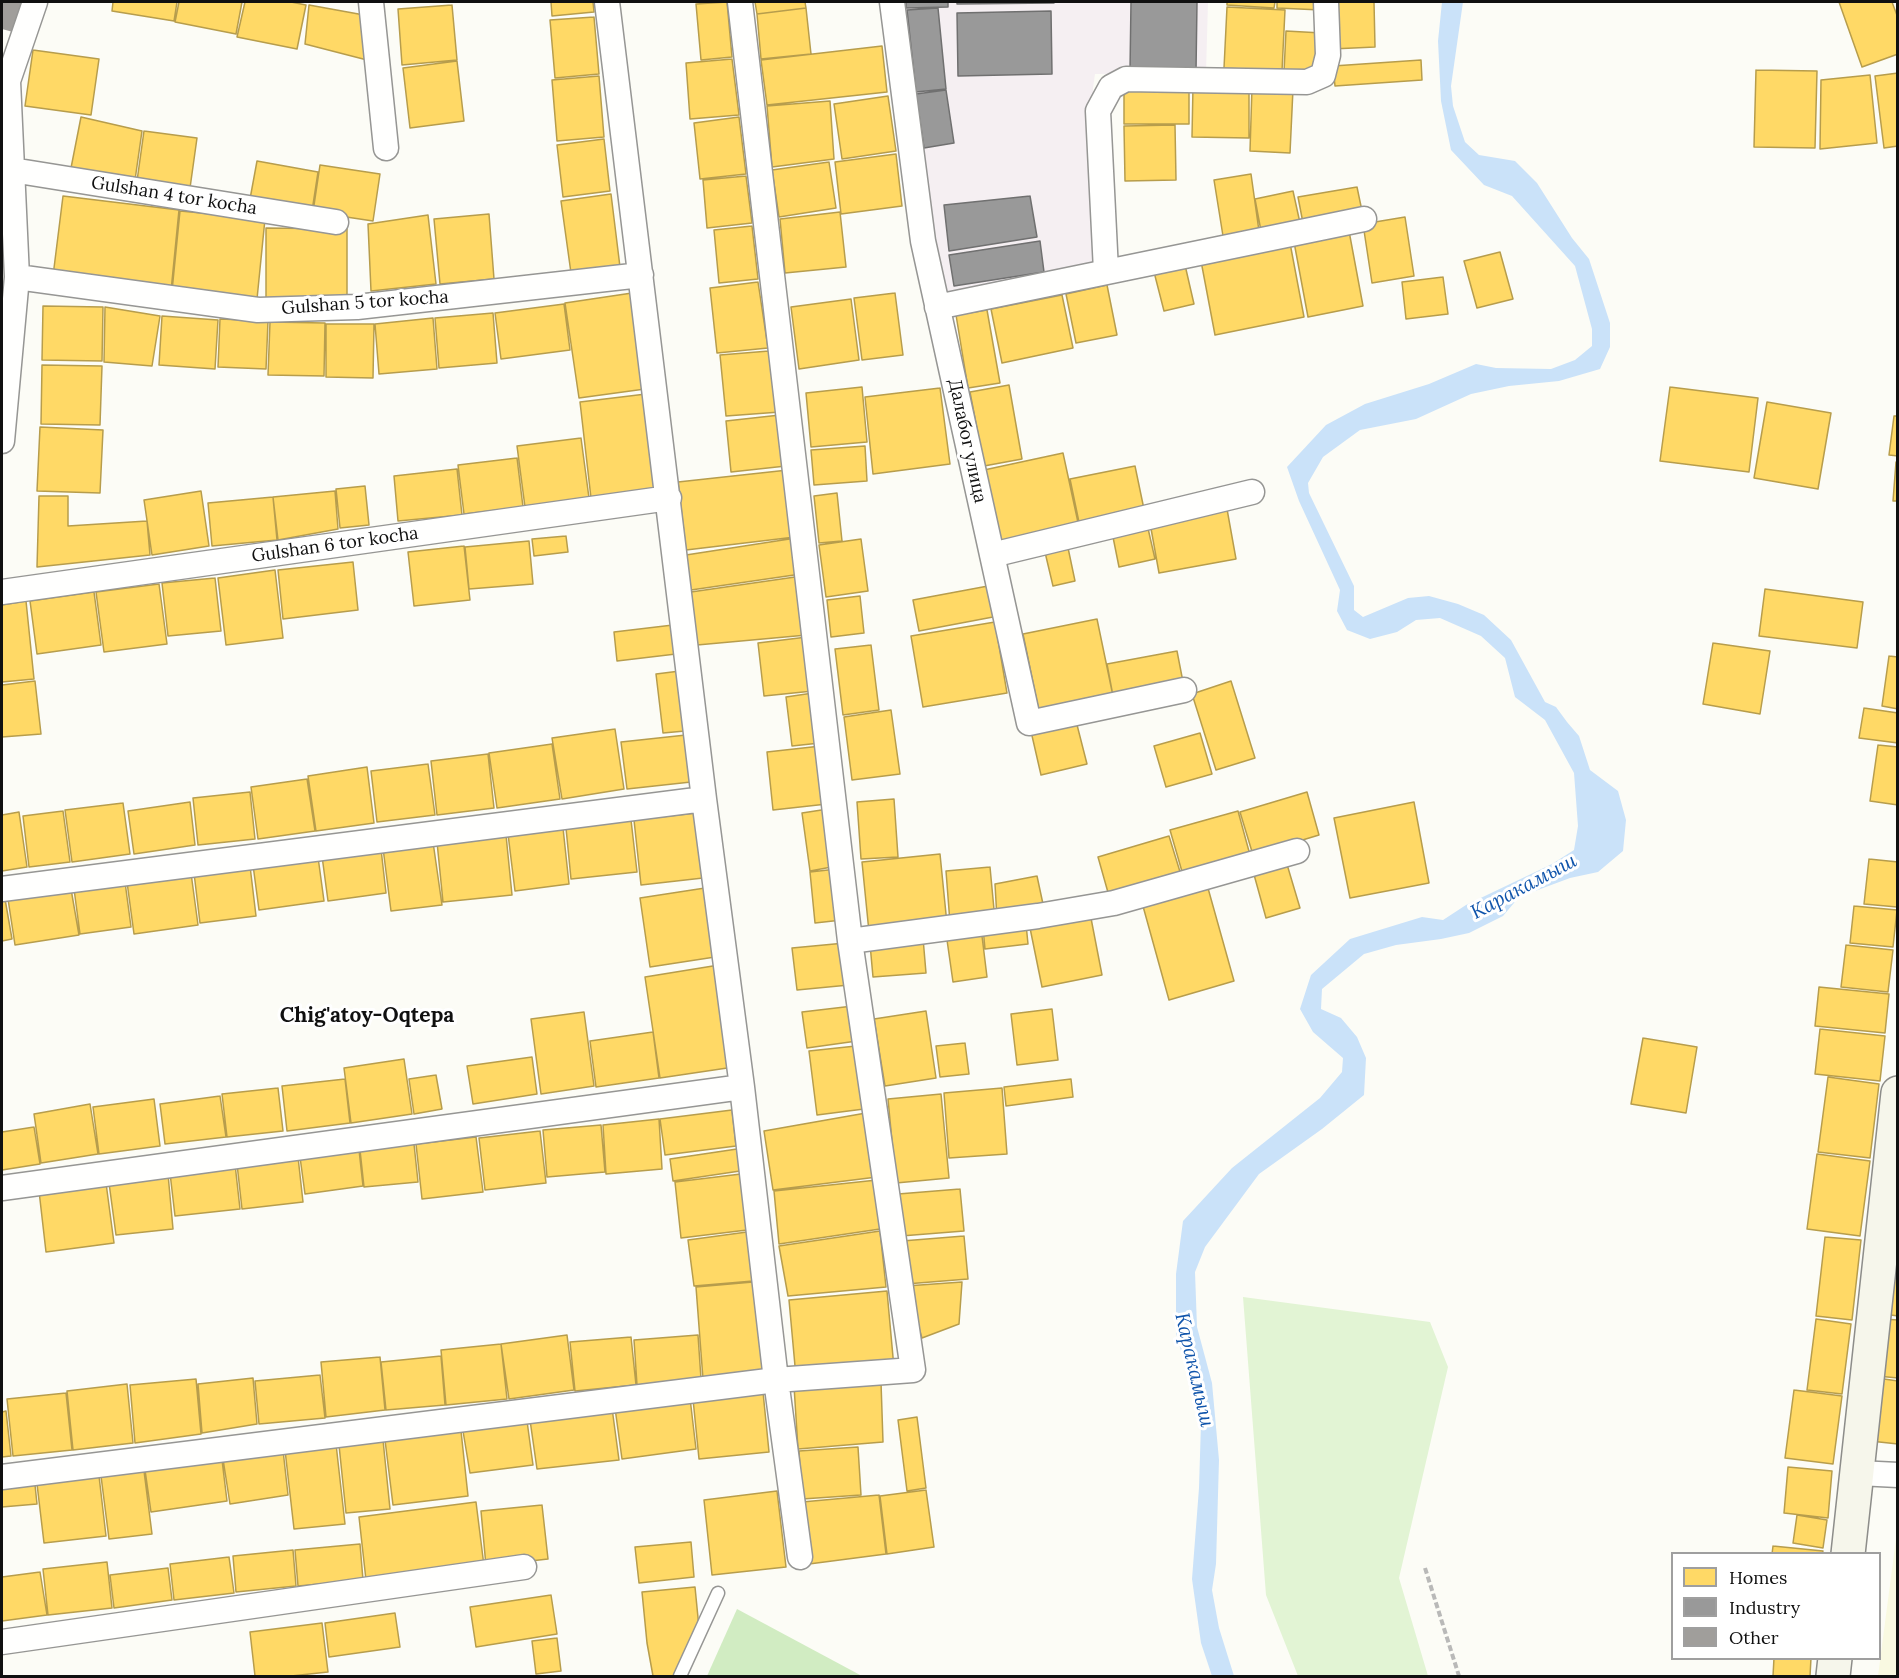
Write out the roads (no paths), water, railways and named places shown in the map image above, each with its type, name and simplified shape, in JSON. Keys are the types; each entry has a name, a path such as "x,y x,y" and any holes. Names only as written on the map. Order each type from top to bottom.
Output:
{"street":[{"path":"2,441 17,277 5,80 35,2"},
{"path":"371,2 386,148"},
{"path":"608,2 704,799 800,1557"},
{"path":"2,1477 776,1380 913,1370 850,941 740,2"},
{"name":"Далабог улица","path":"892,2 923,241 1029,723 1184,690"},
{"path":"1106,271 1098,111 1111,87 1126,79 1307,82 1323,75 1328,55 1326,2"},
{"name":"Gulshan 4 tor kocha","path":"12,170 336,222"},
{"path":"937,307 1364,219"},
{"name":"Gulshan 5 tor kocha","path":"17,277 258,310 357,307 641,275"},
{"path":"992,555 1252,492"},
{"name":"Gulshan 6 tor kocha","path":"2,592 669,498"},
{"path":"2,889 704,799"},
{"path":"850,941 1038,916 1114,903 1297,851"},
{"path":"2,1188 742,1087"},
{"path":"1848,1552 1898,1093"},
{"path":"1858,1473 1898,1475"},
{"path":"2,1642 524,1567"},
{"path":"1833,1677 1836,1660"}],"lane":[{"path":"680,1677 718,1593"}],"water":[{"name":"Каракамыш","path":"1442,2 1463,2 1451,86 1453,106 1465,142 1479,155 1515,161 1537,183 1572,238 1589,259 1610,323 1610,347 1600,369 1559,381 1509,386 1471,394 1416,419 1360,430 1323,457 1308,483 1309,493 1354,586 1354,610 1363,617 1408,598 1429,596 1458,604 1484,615 1511,640 1545,702 1556,707 1579,736 1590,770 1618,791 1626,820 1623,851 1598,872 1570,878 1519,897 1503,916 1469,933 1396,945 1364,954 1322,989 1321,1009 1341,1018 1357,1037 1366,1058 1364,1095 1322,1129 1259,1174 1205,1247 1195,1272 1197,1327 1212,1383 1219,1460 1216,1564 1212,1590 1219,1628 1234,1676 1212,1676 1201,1643 1192,1579 1201,1423 1176,1333 1176,1274 1183,1221 1232,1168 1320,1098 1342,1072 1343,1058 1313,1032 1300,1009 1311,975 1350,939 1422,917 1443,920 1466,905 1552,864 1574,850 1578,826 1574,773 1545,720 1515,697 1505,658 1481,636 1440,618 1416,620 1397,632 1370,639 1347,630 1337,611 1340,590 1299,501 1287,467 1326,425 1365,404 1429,384 1476,364 1496,368 1551,369 1575,360 1592,346 1592,329 1575,266 1512,196 1484,185 1451,150 1441,101 1438,41"}],"district":[{"name":"Chig'atoy-Oqtepa","path":"367,1016"}]}
